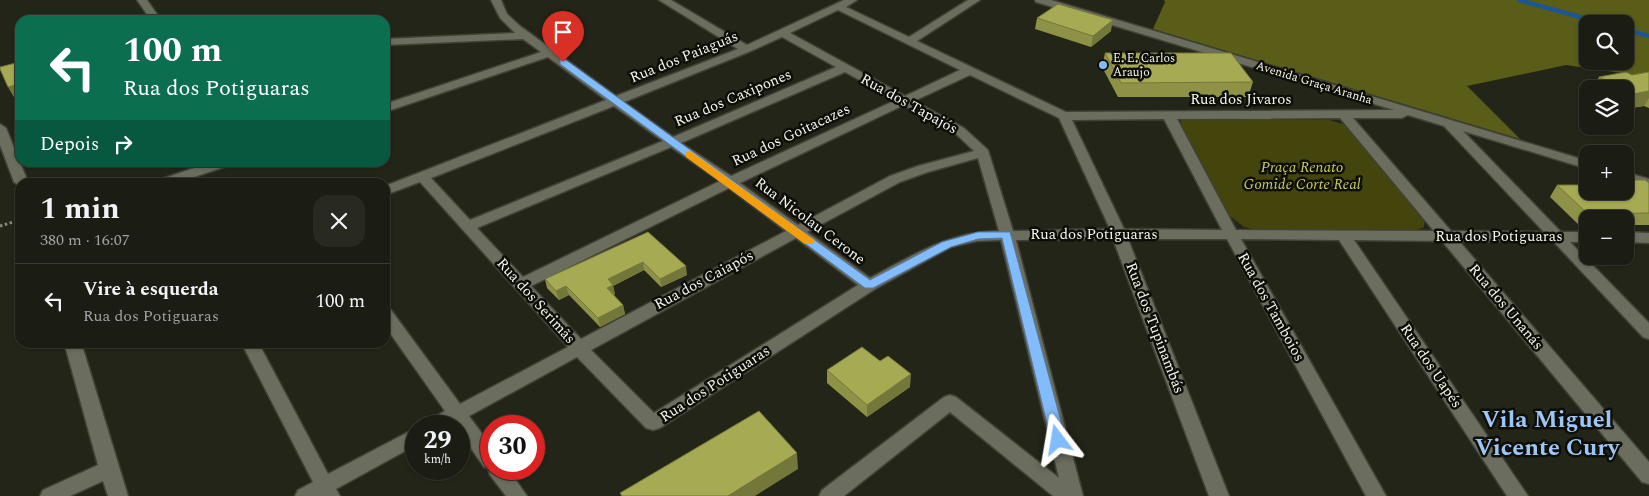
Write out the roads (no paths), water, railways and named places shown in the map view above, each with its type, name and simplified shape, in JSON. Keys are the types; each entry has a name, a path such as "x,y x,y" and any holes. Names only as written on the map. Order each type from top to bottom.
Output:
{"street":[{"path":"143,0 153,15"},
{"name":"Rua Nicolau Cerone","path":"496,0 497,7 505,18 525,36 730,182 869,285"},
{"path":"664,0 746,49"},
{"path":"909,41 975,0"},
{"name":"Avenida Graça Aranha","path":"1040,0 1579,162"},
{"path":"845,3 909,41 1064,116"},
{"name":"Rua dos Paiaguás","path":"390,189 746,49 845,3"},
{"name":"Rua dos Tapajós","path":"782,33 960,131 983,152"},
{"path":"390,42 525,36"},
{"path":"390,106 550,52"},
{"name":"Rua dos Caxipones","path":"468,226 672,142 844,68"},
{"name":"Rua dos Goitacazes","path":"522,284 730,182 902,100 968,71"},
{"name":"Rua dos Unanás","path":"1344,114 1649,476"},
{"name":"Rua dos Jivaros","path":"1064,116 1418,114"},
{"name":"Rua dos Tupinambás","path":"1064,116 1119,234 1219,496"},
{"name":"Rua dos Tamboios","path":"1169,116 1231,234 1376,496"},
{"path":"1448,123 1649,333"},
{"path":"0,128 19,178"},
{"path":"983,152 1073,496"},
{"name":"Rua dos Caiapós","path":"456,414 895,179 983,152"},
{"path":"179,178 210,167"},
{"name":"Rua dos Serimãs","path":"422,176 522,284 578,348 653,423"},
{"path":"1634,179 1649,183"},
{"name":"Rua dos Potiguaras","path":"653,423 869,285 946,244 978,236 1006,234 1231,234 1579,237"},
{"name":"Rua dos Uapés","path":"1343,235 1518,496"},
{"path":"1634,238 1649,238"},
{"path":"390,321 480,446"},
{"path":"74,348 118,496"},
{"path":"251,348 327,491"},
{"path":"829,496 950,402 1067,496"},
{"path":"305,496 327,491 405,443"},
{"path":"50,496 109,469"},
{"path":"505,480 517,496"}],"waterway":[{"path":"1519,0 1579,17"},
{"path":"1634,32 1649,36"}],"place":[{"name":"E. E. Carlos Araujo","path":"1103,65"}],"district":[{"name":"Vila Miguel Vicente Cury","path":"1547,434"}],"park label":[{"name":"Praça Renato Gomide Corte Real","path":"1302,176"}]}
